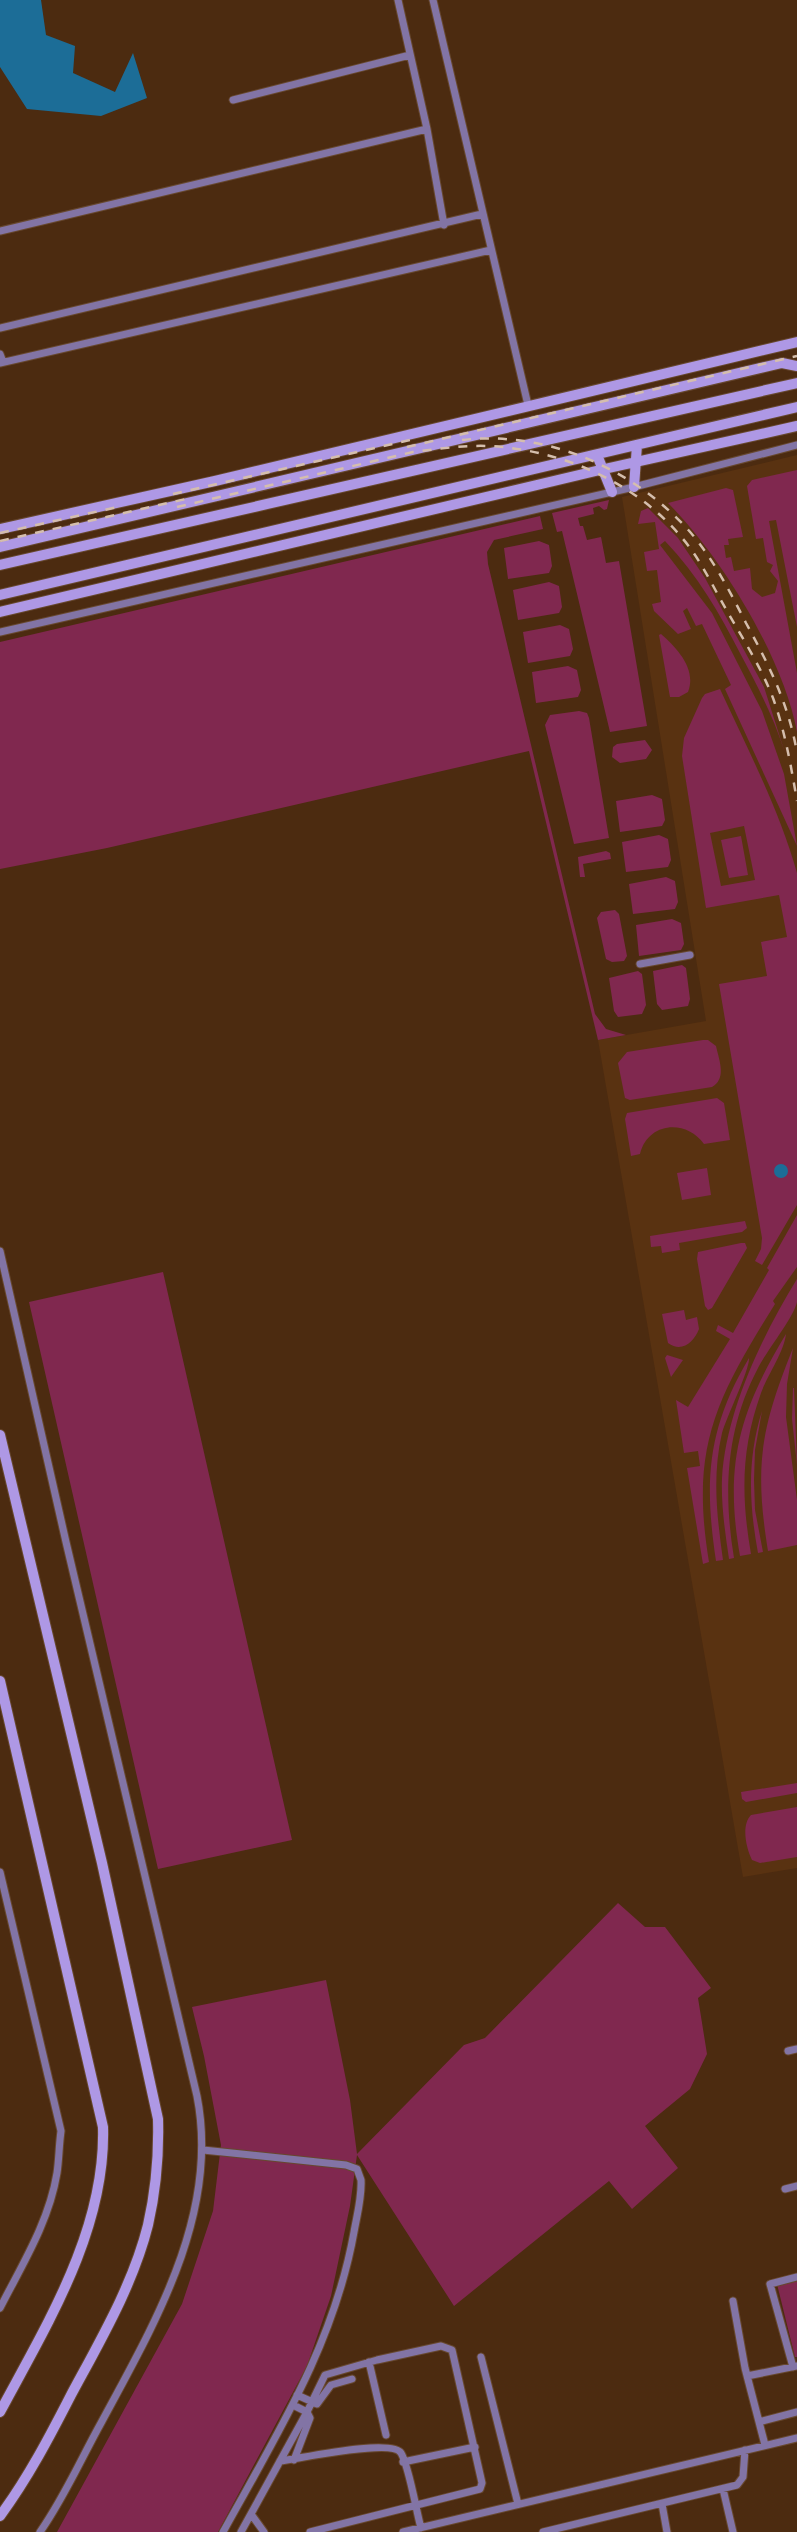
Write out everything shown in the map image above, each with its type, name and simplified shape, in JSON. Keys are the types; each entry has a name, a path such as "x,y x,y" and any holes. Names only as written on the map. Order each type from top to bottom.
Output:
{"street":[{"path":"398,0 426,129 444,225"},
{"path":"433,0 528,405"},
{"path":"234,100 410,55"},
{"path":"0,231 426,129"},
{"path":"0,328 444,225 482,214"},
{"path":"1,360 491,250"},
{"path":"0,529 214,482 528,405 797,342"},
{"path":"0,547 782,362 797,366"},
{"path":"0,565 797,383"},
{"path":"0,595 797,407"},
{"path":"0,612 602,469 797,426"},
{"path":"634,487 637,445"},
{"path":"0,632 634,487 797,445"},
{"path":"597,454 612,492"},
{"path":"640,964 690,955"},
{"path":"0,1251 66,1542 197,2096 203,2150 197,2197 173,2281 127,2375 40,2532"},
{"path":"0,1435 102,1863 158,2119 159,2154 148,2225 137,2262 102,2337 66,2405 18,2492 0,2516"},
{"path":"0,1680 103,2127 104,2154 98,2191 88,2231 66,2281 0,2412"},
{"path":"0,1872 61,2131 57,2174 46,2214 0,2308"},
{"path":"788,2051 797,2049"},
{"path":"203,2150 352,2166 358,2169 360,2174 361,2192 352,2244 335,2307 316,2359 293,2405 223,2532"},
{"path":"785,2189 797,2186"},
{"path":"747,2376 795,2366 770,2284 797,2277"},
{"path":"733,2301 747,2376 766,2445"},
{"path":"241,2532 312,2403 325,2375 368,2362 440,2346 452,2350 475,2447 482,2483 480,2490 310,2532"},
{"path":"481,2357 518,2504"},
{"path":"368,2362 386,2434"},
{"path":"297,2395 312,2403 320,2401 331,2385 352,2379"},
{"path":"293,2405 307,2412"},
{"path":"294,2460 296,2451 309,2423 307,2412"},
{"path":"759,2422 797,2412"},
{"path":"403,2532 797,2438"},
{"path":"280,2462 369,2447 396,2449 401,2452 421,2528"},
{"path":"404,2462 475,2447"},
{"path":"542,2532 723,2489 741,2481 745,2450"},
{"path":"723,2489 733,2532"},
{"path":"662,2504 667,2532"},
{"path":"251,2514 264,2532"}],"shaded area":[{"path":"797,455 797,1868 743,1877 598,1040 706,1021 622,497"},
{"path":"797,470 797,627 776,520 769,521 797,673 797,732 790,703 778,672 747,609 709,551 668,503 726,488 733,490 743,537 728,539 729,545 724,545 726,558 731,557 734,571 750,568 752,589 762,597 775,593 778,581 770,571 773,565 767,562 763,538 756,539 747,486 752,480"},
{"path":"609,500 607,509 604,510 599,506 593,508 594,514 578,518 580,526 583,526 587,540 601,537 606,563 619,561 647,726 610,732 562,531 557,532 552,513"},
{"path":"648,508 678,538 705,578 764,687 785,753 776,727 754,679 725,625 698,581 665,541 660,545 712,613 762,711 784,774 797,846 725,689 731,685 702,624 696,626 687,608 683,611 691,629 678,634 654,611 652,604 661,602 657,570 647,571 644,552 659,549 655,522 638,524 641,511"},
{"path":"540,516 543,529 494,540 487,552 488,564 595,1014 606,1029 626,1035 598,1040 529,751 107,848 0,869 0,642"},
{"path":"539,541 549,545 552,566 549,573 508,579 504,548"},
{"path":"549,582 559,586 562,607 559,613 518,620 513,590"},
{"path":"560,625 569,629 573,649 570,656 528,663 523,632"},
{"path":"661,634 679,652 688,667 690,683 688,692 679,697 670,697 659,635"},
{"path":"568,666 577,670 581,690 578,697 536,703 532,672"},
{"path":"720,689 772,803 797,873 797,1205 762,1265 755,1261 761,1249 762,1238 719,984 767,976 761,942 787,937 779,895 706,908 682,756 684,738 705,694","holes":["744,826 755,880 721,886 710,833"]},
{"path":"579,711 587,713 589,718 609,838 574,844 545,725 550,715"},
{"path":"645,740 652,750 646,759 620,763 612,757 613,747 617,744"},
{"path":"652,795 662,799 665,820 662,826 620,832 616,801"},
{"path":"659,835 668,839 671,860 668,867 626,872 622,842"},
{"path":"741,836 748,875 729,878 721,840"},
{"path":"606,851 610,853 611,859 583,864 585,877 580,877 578,857"},
{"path":"666,877 675,881 678,902 675,909 633,914 629,884"},
{"path":"615,910 619,914 627,956 624,961 612,962 606,959 597,918 601,912"},
{"path":"672,919 681,923 684,944 681,950 639,956 636,925"},
{"path":"682,965 686,968 690,999 688,1006 662,1010 657,1004 653,971"},
{"path":"638,971 642,974 646,1005 642,1014 618,1017 614,1011 609,978"},
{"path":"708,1040 716,1046 721,1068 719,1079 712,1087 630,1100 625,1098 618,1063 627,1052"},
{"path":"717,1098 724,1103 730,1140 704,1144 688,1131 668,1128 659,1130 651,1135 644,1143 640,1154 631,1156 625,1119 627,1113"},
{"path":"707,1168 711,1195 682,1200 677,1173"},
{"path":"797,1215 797,1267 773,1301 775,1304 737,1368 723,1397 713,1426 706,1455 703,1487 704,1522 709,1562 703,1564 687,1468 700,1466 698,1451 684,1453 676,1400 688,1407 730,1339 716,1331 718,1325 733,1333 769,1270 767,1268"},
{"path":"745,1221 747,1228 742,1232 679,1243 680,1250 662,1253 661,1246 651,1247 650,1236"},
{"path":"745,1243 747,1248 712,1308 708,1310 705,1306 697,1259 698,1252"},
{"path":"163,1272 292,1840 158,1869 29,1302"},
{"path":"797,1279 797,1302 795,1308 758,1368 747,1391 733,1437 728,1485 734,1558 729,1559 722,1478 730,1427 738,1401 759,1349"},
{"path":"684,1310 686,1320 697,1317 699,1329 687,1345 673,1346 668,1343 662,1314"},
{"path":"786,1334 779,1356 764,1386 754,1414 746,1453 744,1492 751,1554 740,1556 735,1524 734,1494 735,1466 739,1440 757,1389"},
{"path":"793,1348 787,1384 786,1417 797,1500 797,1545 768,1551 761,1494 763,1447 774,1401"},
{"path":"667,1355 683,1360 671,1377 665,1358"},
{"path":"749,1358 746,1372 722,1433 719,1449 716,1496 723,1560 716,1561 710,1506 712,1456 724,1408"},
{"path":"794,1388 797,1465 792,1419"},
{"path":"762,1411 755,1450 754,1480 755,1510 763,1552 758,1553 751,1499 751,1482 754,1447"},
{"path":"797,1783 797,1793 746,1802 742,1799 741,1792"},
{"path":"797,1807 797,1857 760,1863 752,1860 746,1843 745,1830 751,1815"},
{"path":"618,1903 645,1927 665,1927 711,1988 698,1998 707,2054 690,2089 645,2126 678,2168 632,2209 609,2181 454,2306 357,2155 350,2206 331,2296 307,2366 218,2532 57,2532 182,2304 213,2211 221,2145 204,2056 192,2007 326,1980 350,2100 357,2154 464,2045 485,2038"},
{"path":"797,2280 797,2357 795,2357 777,2284"}],"water":[{"path":"0,0 41,0 46,35 75,46 73,73 115,92 133,53 147,98 101,116 27,109 0,67"},
{"path":"781,1164 786,1166 788,1171 786,1176 781,1178 776,1176 774,1171 776,1166"}],"railway":[{"path":"407,447 797,356"},
{"path":"462,440 494,438 526,441 557,448 587,459 616,473 644,490 669,510 691,533 714,565 763,654 789,718 797,753"},
{"path":"173,494 414,439"},
{"path":"177,507 413,452 460,447 489,446 518,449 576,464 603,476 629,491 653,509 674,529 693,552 702,567 757,664 773,698 784,736 797,801"},
{"path":"0,541 186,499"},
{"path":"0,533 122,506"}]}
